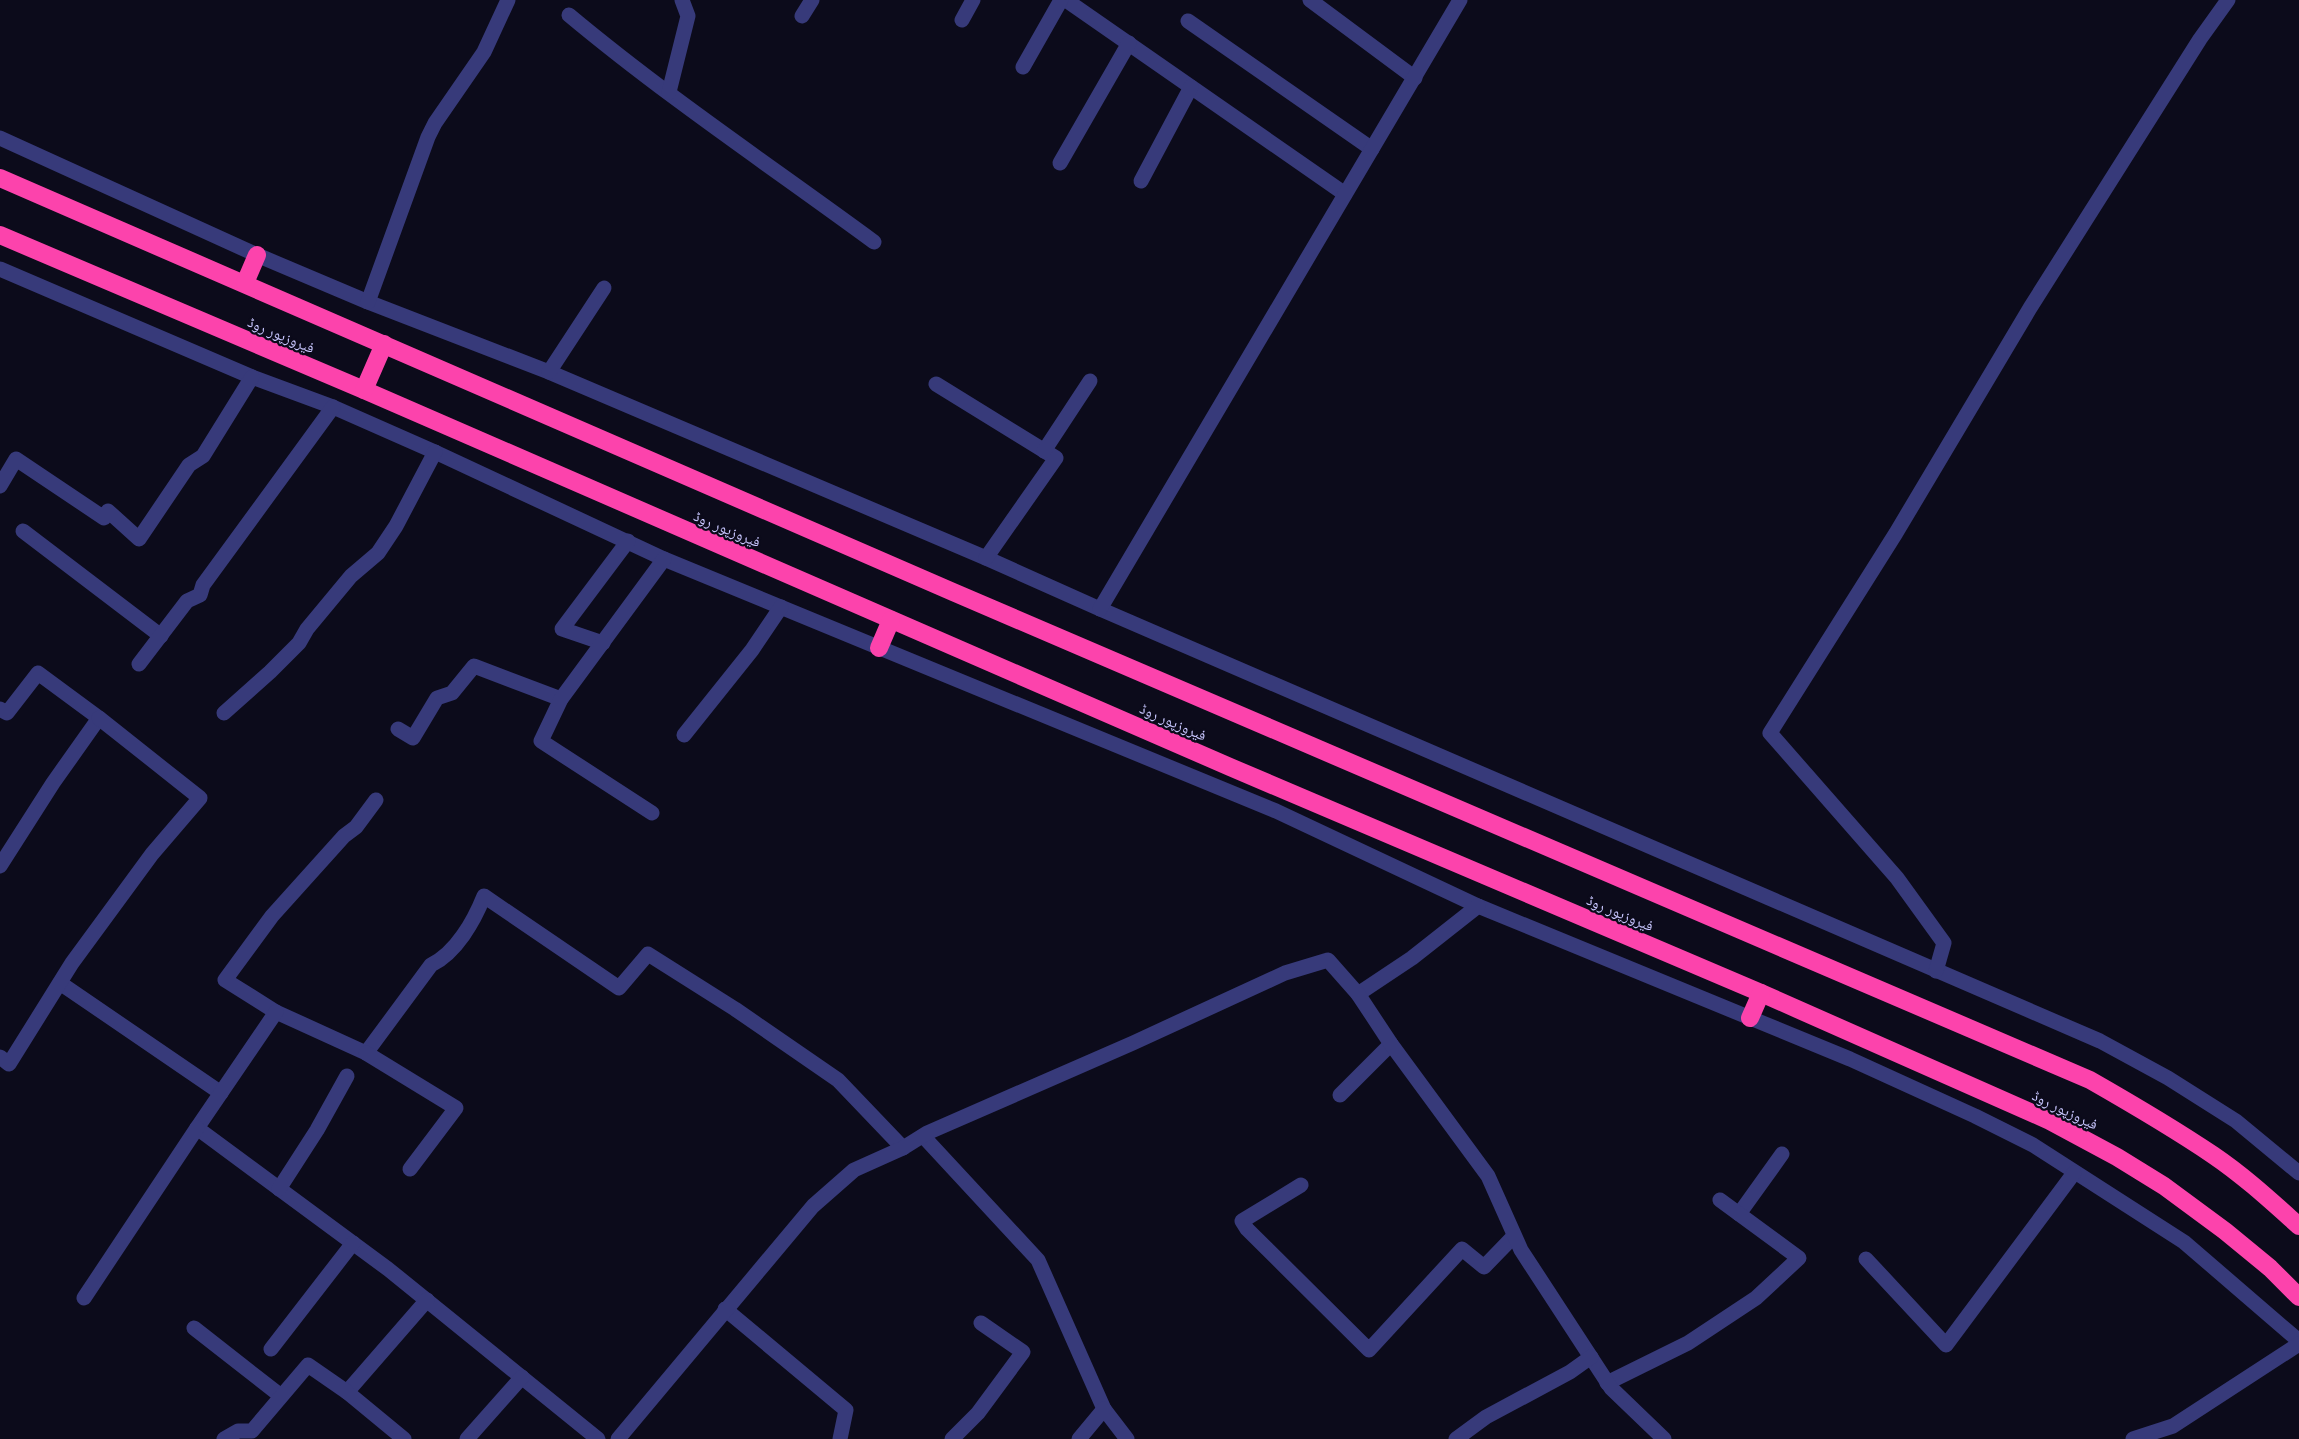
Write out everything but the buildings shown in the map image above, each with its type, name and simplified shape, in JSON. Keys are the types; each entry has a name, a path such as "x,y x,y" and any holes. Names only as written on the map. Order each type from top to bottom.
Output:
{"highway":[{"path":"0,178 953,592 1664,895 2090,1080 2154,1117 2214,1156 2260,1190 2299,1226"},
{"name":"فیروزپور روڈ","path":"0,235 364,390 1230,767 1761,993 2050,1120 2164,1186 2225,1231 2270,1268 2299,1297"},
{"path":"245,283 257,255"},
{"path":"364,390 384,344"},
{"path":"879,648 891,620"},
{"path":"1750,1018 1761,993"}],"street":[{"path":"368,302 428,137 435,123 484,52 508,0"},
{"path":"669,92 688,16 682,0"},
{"path":"802,16 812,0"},
{"path":"962,20 974,0"},
{"path":"1023,67 1061,0"},
{"path":"1066,0 1345,194"},
{"path":"1310,0 1415,78"},
{"path":"1100,609 1460,0"},
{"path":"1936,971 1944,943 1897,878 1770,733 1896,533 2030,308 2200,39 2228,0"},
{"path":"569,15 669,92 874,242"},
{"path":"1188,21 1372,149"},
{"path":"1060,163 1129,43"},
{"path":"1141,181 1191,87"},
{"path":"0,138 257,255 368,302 549,372 986,558 2100,1041 2168,1078 2236,1121 2299,1173"},
{"path":"0,269 252,377 333,407 664,559 1276,811 1478,906 1850,1059 2033,1145 2184,1242 2299,1343 2173,1426 2133,1439"},
{"path":"549,372 604,288"},
{"path":"0,486 16,459 104,518 108,511 139,539 189,465 203,456 252,377"},
{"path":"1044,451 1090,381"},
{"path":"936,384 1056,458 986,558"},
{"path":"140,664 188,601 200,594 203,585 333,407"},
{"path":"224,713 299,643 307,629 351,576 378,553 396,526 435,452"},
{"path":"23,531 161,636"},
{"path":"603,643 562,630 628,541"},
{"path":"652,813 541,741 561,699 664,559"},
{"path":"684,735 752,650 781,607"},
{"path":"398,729 413,738 437,698 452,693 474,666 561,699"},
{"path":"0,1057 9,1065 60,983 152,854 200,798 38,673 2,716"},
{"path":"0,866 53,783 99,718"},
{"path":"376,800 356,827 344,836 272,916 225,981 276,1012 366,1053 456,1108 410,1169"},
{"path":"366,1053 431,965 440,960 476,918 484,897 619,988 648,954 735,1009 838,1080 903,1148"},
{"path":"1358,994 1412,958 1478,906"},
{"path":"618,1439 813,1206 854,1170 903,1148 923,1136 1285,973 1328,960 1358,994 1391,1044 1488,1176 1521,1250 1607,1383 1664,1439"},
{"path":"60,983 221,1093"},
{"path":"84,1298 276,1012"},
{"path":"1340,1095 1391,1044"},
{"path":"279,1189 317,1130 347,1076"},
{"path":"197,1128 427,1300 598,1439"},
{"path":"923,1136 1038,1260 1055,1293 1104,1409 1127,1439"},
{"path":"1739,1214 1782,1154"},
{"path":"1866,1259 1946,1346 2074,1173"},
{"path":"1301,1185 1242,1221 1247,1229 1369,1350 1462,1249 1484,1267 1514,1236"},
{"path":"1607,1383 1688,1343 1756,1298 1799,1258 1719,1200"},
{"path":"271,1349 353,1243"},
{"path":"348,1392 427,1300"},
{"path":"725,1309 846,1410 840,1439"},
{"path":"961,1436 1023,1352 981,1323"},
{"path":"194,1328 281,1396"},
{"path":"1456,1439 1486,1417 1591,1357"},
{"path":"224,1439 238,1431 252,1431 308,1365 348,1392 404,1439"},
{"path":"467,1439 522,1377"},
{"path":"1079,1439 1104,1409"}]}
